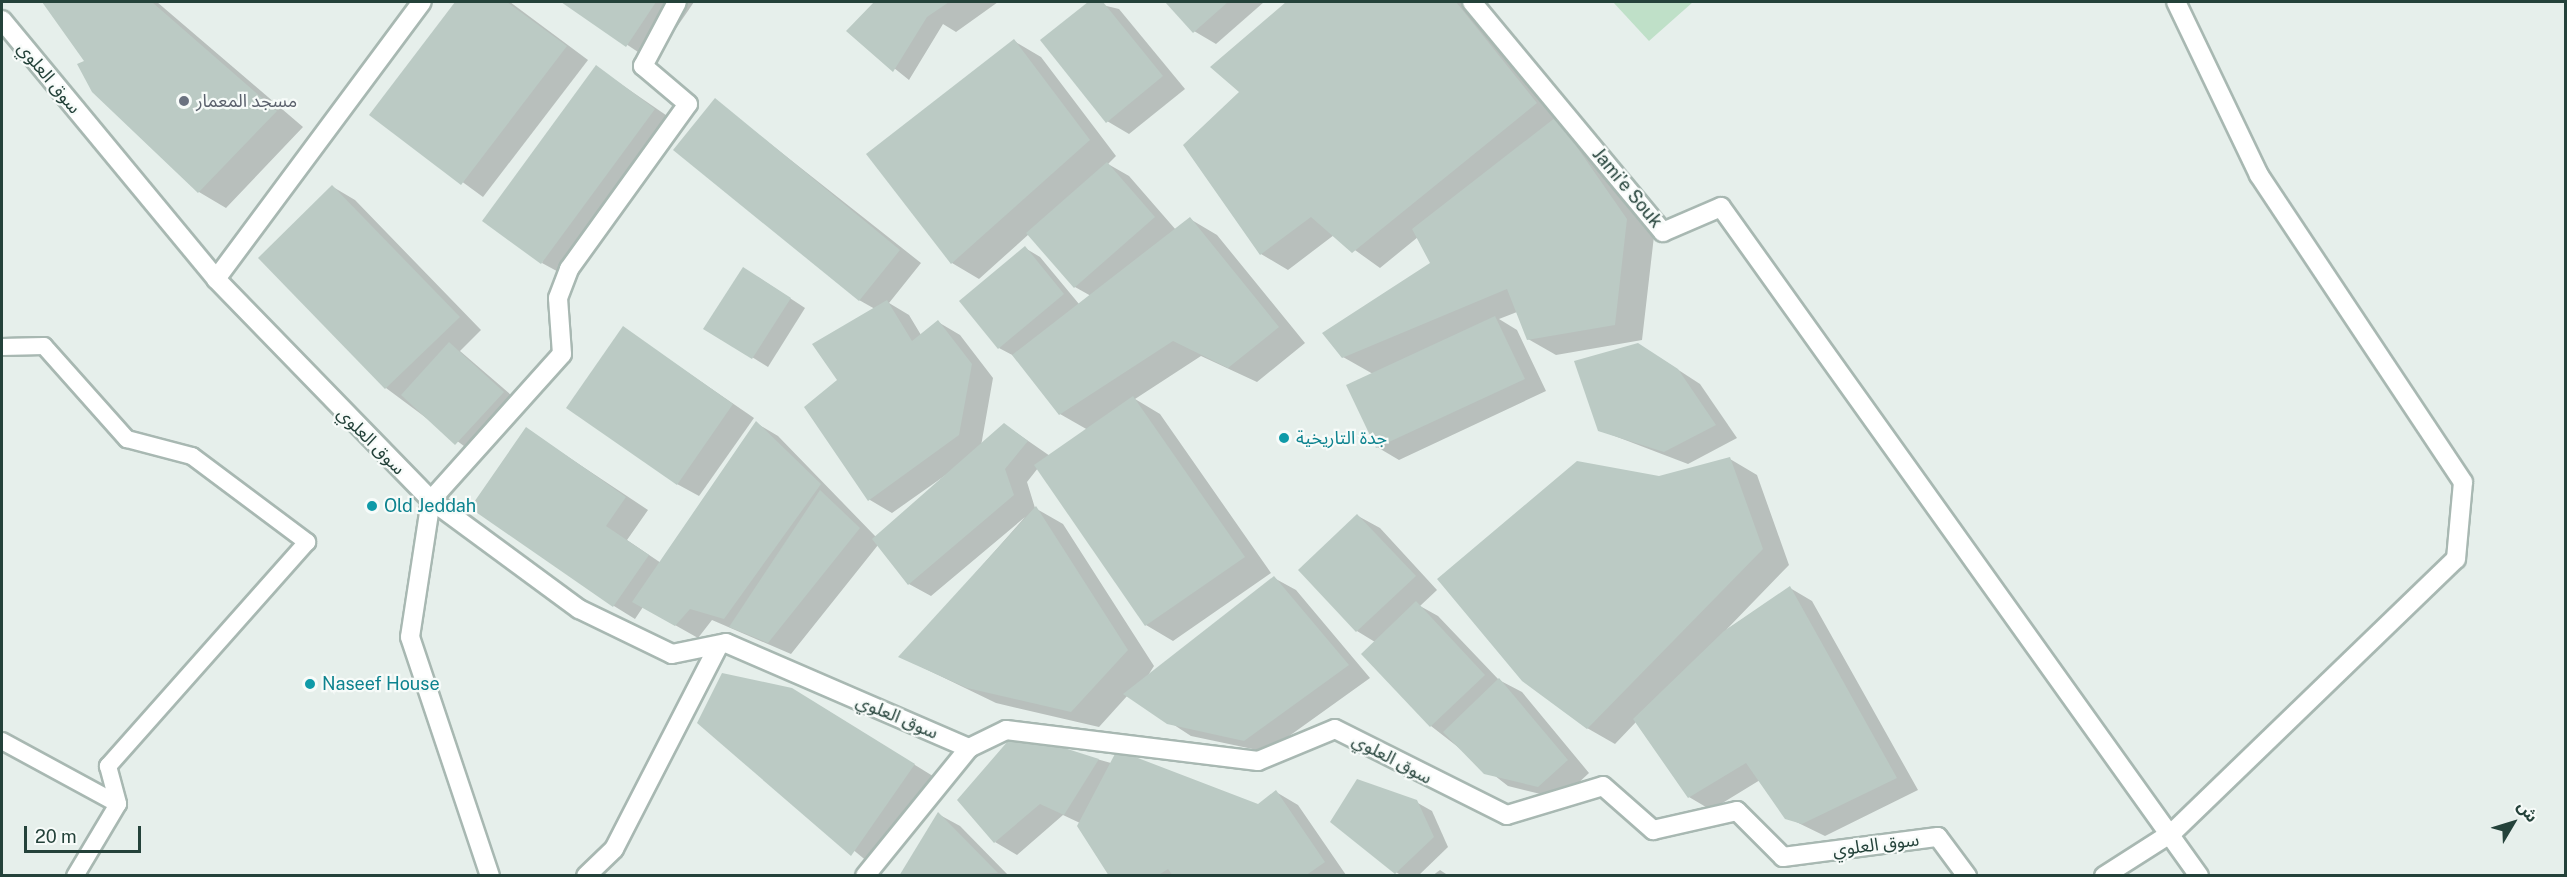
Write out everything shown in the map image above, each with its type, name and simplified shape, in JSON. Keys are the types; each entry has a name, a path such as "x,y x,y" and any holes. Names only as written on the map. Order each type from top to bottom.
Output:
{"street":[{"path":"216,279 422,2"},
{"path":"490,876 410,637 431,500 562,354 558,298 569,269 688,104 643,66 676,2"},
{"name":"Jami'e Souk","path":"1472,2 1663,232 1721,207 1838,364 2173,832"},
{"path":"2103,876 2173,832 2456,559 2463,482 2259,175 2176,2"},
{"name":"سوق العلوي","path":"2,20 216,279 431,500 579,609 672,654 726,643 969,748 1006,730 1258,761 1335,729 1507,815 1603,786 1653,830 1737,811 1784,857 1938,837 1967,876"},
{"path":"586,876 614,849 719,645"},
{"path":"865,876 969,748"},
{"path":"2173,832 2199,876"}],"lane":[{"path":"2,347 44,346 127,439 192,456 307,542 108,766 118,804 75,876"},
{"path":"2,741 118,804"}],"green space":[{"path":"1613,2 1693,2 1649,41"}],"building":[{"name":"مسجد المعمار","path":"42,2 152,2 277,111 198,193 92,92 77,64 84,61"},
{"path":"455,2 507,2 567,46 461,185 369,115"},
{"path":"561,2 656,2 626,47"},
{"path":"874,2 949,2 927,17 893,72 846,31"},
{"path":"1088,2 1103,2 1163,76 1106,123 1040,40"},
{"path":"1165,2 1228,2 1193,33"},
{"path":"1286,2 1456,2 1537,103 1352,253 1311,217 1260,255 1183,145 1239,92 1210,67"},
{"path":"1014,39 1090,140 951,264 866,154"},
{"path":"596,65 655,109 541,264 482,221"},
{"path":"715,98 900,250 859,301 673,150"},
{"path":"1556,117 1627,219 1615,325 1527,340 1507,289 1342,358 1322,333 1430,263 1412,229"},
{"path":"1107,162 1155,217 1074,288 1026,233"},
{"path":"332,185 460,317 385,389 258,258"},
{"path":"1190,217 1279,327 1228,368 1173,341 1059,415 1012,355"},
{"path":"1025,246 1064,294 998,349 959,301"},
{"path":"743,267 791,298 752,359 703,329"},
{"path":"887,300 912,341 938,320 972,364 959,435 868,501 804,407 837,380 812,344"},
{"path":"1495,316 1525,379 1376,448 1346,385"},
{"path":"623,326 733,404 677,485 566,408"},
{"path":"449,342 504,392 455,445 401,395"},
{"path":"1638,343 1678,369 1716,425 1664,452 1598,431 1574,361"},
{"path":"1133,396 1245,557 1145,626 1034,465"},
{"path":"756,421 821,484 724,619 690,609 675,626 632,602"},
{"path":"1004,423 1028,441 1005,469 1014,495 908,585 872,539"},
{"path":"526,427 626,497 606,526 649,555 613,607 470,508"},
{"path":"1730,457 1763,549 1587,729 1522,681 1437,579 1577,461 1659,476"},
{"path":"820,490 860,528 768,643 729,627"},
{"path":"1036,506 1128,650 1071,712 967,688 898,657"},
{"path":"1357,514 1416,576 1356,632 1298,570"},
{"path":"1274,576 1349,665 1244,741 1167,724 1123,694"},
{"path":"1790,586 1897,778 1802,824 1785,819 1746,763 1688,798 1633,719 1724,631"},
{"path":"1416,601 1485,675 1430,727 1361,654"},
{"path":"722,673 792,688 915,764 851,856 697,723"},
{"path":"1499,678 1568,760 1538,787 1484,774 1443,732"},
{"path":"1008,741 1058,746 1099,759 1064,815 1040,804 994,843 957,800"},
{"path":"1117,750 1258,804 1276,790 1325,862 1305,876 1173,876 1168,869 1157,876 1109,876 1077,826"},
{"path":"1357,779 1417,800 1434,837 1395,874 1330,822"},
{"path":"938,812 998,873 899,876"}],"place":[{"name":"مسجد المعمار","path":"184,101"},
{"name":"جدة التاريخية","path":"1284,438"},
{"name":"Old Jeddah","path":"372,506"},
{"name":"Naseef House","path":"310,684"}]}
